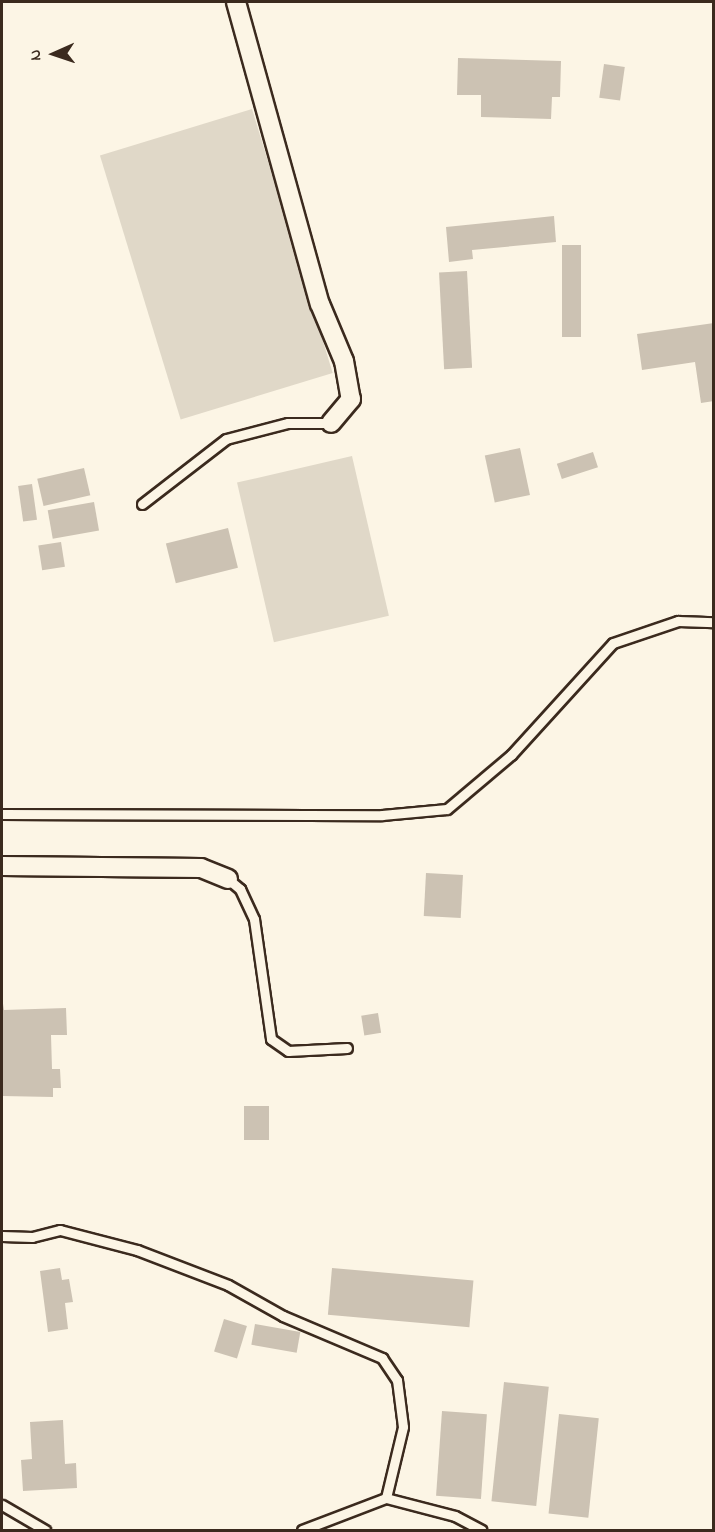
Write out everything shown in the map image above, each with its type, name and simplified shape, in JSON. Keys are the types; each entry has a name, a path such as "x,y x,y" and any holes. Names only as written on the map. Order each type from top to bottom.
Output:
{"street":[{"path":"236,2 320,304 344,360 351,399 331,423"},
{"path":"2,866 201,868 228,879"}],"lane":[{"path":"142,504 226,439 288,423 331,423"},
{"path":"2,814 382,815 447,808 511,756 613,643 678,621 714,622"},
{"path":"228,879 240,889 254,919 271,1039 288,1051 347,1048"},
{"path":"2,1236 32,1237 60,1230 138,1250 228,1285 283,1316 382,1358 397,1380 402,1427 386,1498"},
{"path":"302,1530 386,1498 455,1516 481,1530"},
{"path":"2,1505 45,1530"}],"shaded area":[{"path":"252,109 333,373 181,419 100,155"},
{"path":"352,456 389,616 274,642 237,483"}],"building":[{"path":"458,58 561,61 560,97 552,97 551,119 481,117 481,95 457,95"},
{"path":"604,64 625,67 620,101 599,98"},
{"path":"554,216 556,242 472,250 473,259 449,262 446,227"},
{"path":"562,245 581,245 581,337 562,337"},
{"path":"467,271 472,368 444,369 439,272"},
{"path":"714,323 714,401 701,403 695,362 642,370 637,334"},
{"path":"520,448 530,495 495,502 485,455"},
{"path":"593,452 598,467 562,479 557,464"},
{"path":"84,468 90,495 44,506 37,479"},
{"path":"32,484 37,520 23,522 18,486"},
{"path":"94,502 99,531 53,539 48,510"},
{"path":"228,528 238,568 176,583 166,543"},
{"path":"61,542 65,567 42,570 38,546"},
{"path":"426,873 463,875 461,918 424,916"},
{"path":"2,997 4,1010 66,1008 67,1035 51,1035 52,1069 60,1069 61,1088 53,1088 53,1097 2,1096"},
{"path":"378,1013 381,1033 364,1035 361,1016"},
{"path":"244,1106 269,1106 269,1140 244,1140"},
{"path":"60,1268 62,1280 69,1279 73,1302 65,1303 68,1329 48,1332 40,1271"},
{"path":"332,1268 473,1280 469,1327 328,1315"},
{"path":"224,1319 247,1326 237,1359 214,1352"},
{"path":"255,1324 300,1332 297,1353 251,1345"},
{"path":"504,1382 549,1387 536,1506 491,1501"},
{"path":"442,1411 487,1414 481,1499 436,1496"},
{"path":"559,1414 599,1418 588,1518 549,1513"},
{"path":"63,1420 65,1464 76,1463 77,1488 23,1491 21,1460 32,1459 30,1422"}]}
